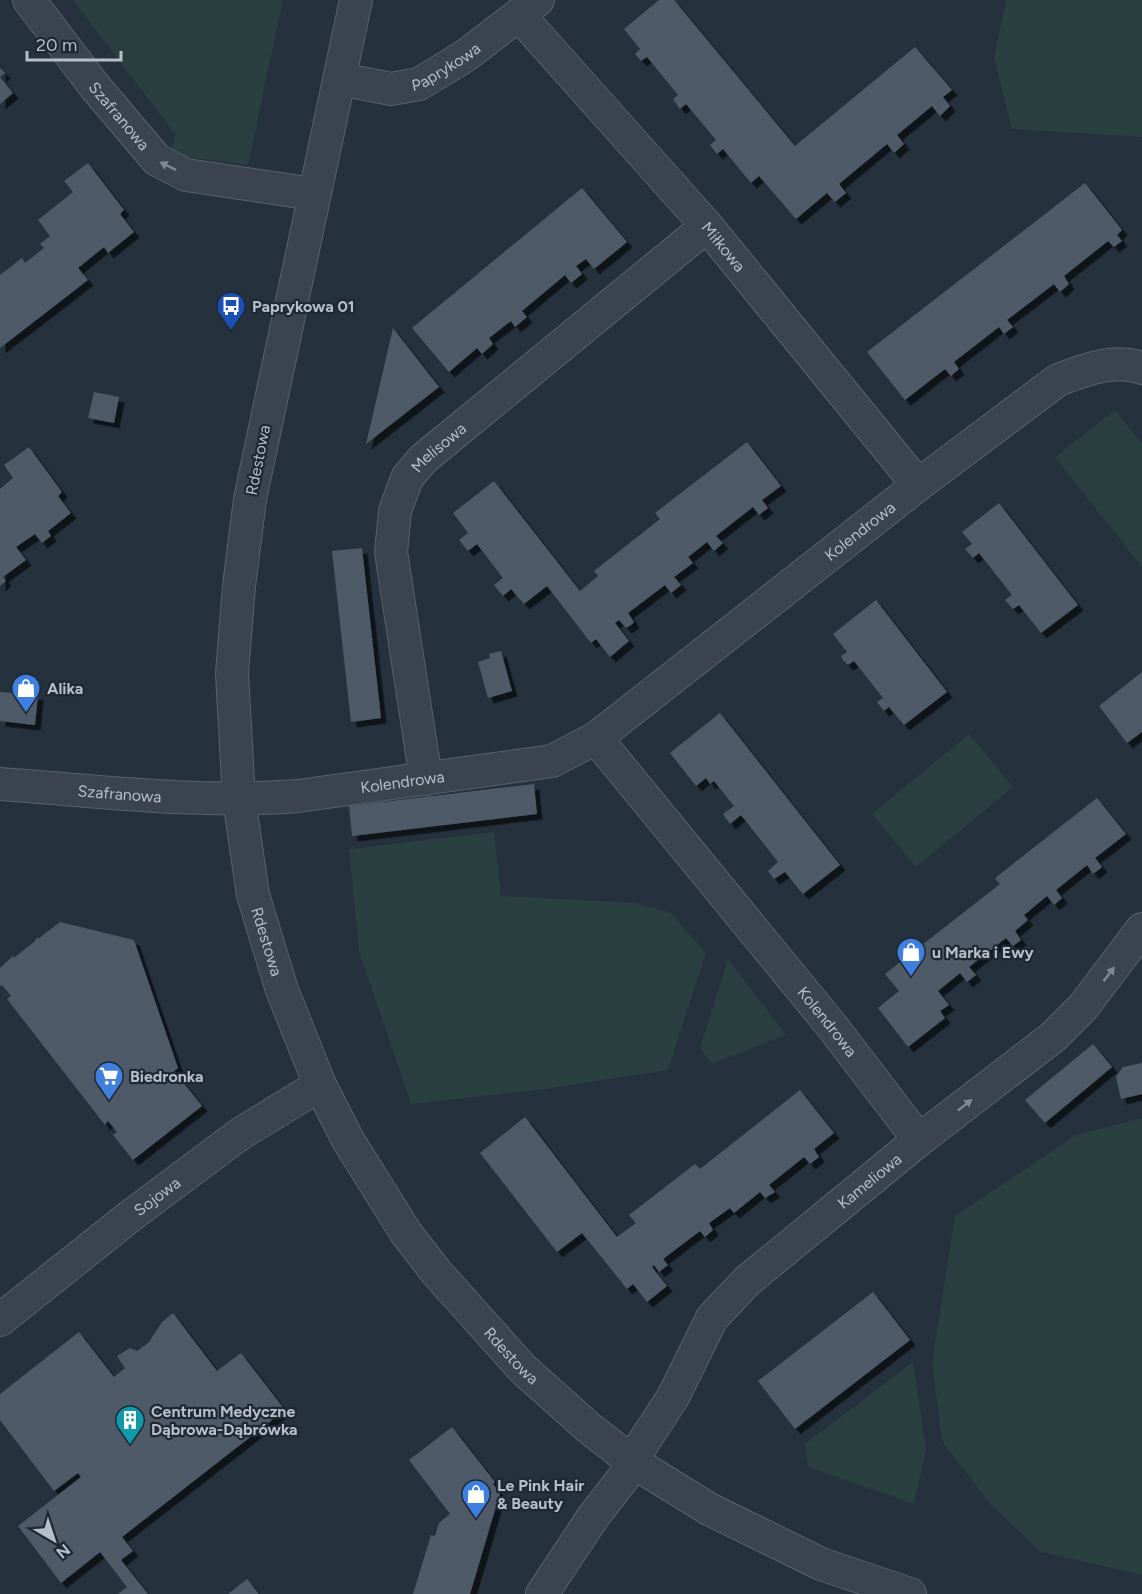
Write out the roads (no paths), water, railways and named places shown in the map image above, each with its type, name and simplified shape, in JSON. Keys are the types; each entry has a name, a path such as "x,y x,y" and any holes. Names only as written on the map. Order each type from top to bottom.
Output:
{"street":[{"name":"Szafranowa","path":"29,0 96,88 157,160 186,175 314,195"},
{"name":"Rdestowa","path":"356,0 250,499 238,586 232,673 239,799 253,896 282,990 320,1085 348,1140 406,1233 437,1273 523,1369 588,1428 633,1462 709,1509 821,1564 910,1594"},
{"name":"Paprykowa","path":"340,79 391,89 419,84 465,56 529,7"},
{"name":"Miłkowa","path":"529,7 918,485"},
{"name":"Melisowa","path":"426,779 391,552 395,510 407,478 432,452 707,226"},
{"name":"Kolendrowa","path":"239,799 298,796 552,761 596,738 918,485 1058,380 1084,369 1115,364 1142,368"},
{"name":"Kolendrowa","path":"596,738 831,1025 919,1140"},
{"name":"Szafranowa","path":"0,784 178,798 239,799"},
{"name":"Kameliowa","path":"542,1594 593,1517 624,1477 673,1397 712,1318 747,1281 919,1140 1053,1038 1083,1007 1142,929"},
{"name":"Sojowa","path":"0,1320 129,1217 240,1134 320,1085"}],"place":[{"name":"Paprykowa 01","path":"231,332"},
{"name":"Alika","path":"26,714"},
{"name":"u Marka i Ewy","path":"911,978"},
{"name":"Biedronka","path":"109,1102"},
{"name":"Centrum Medyczne Dąbrowa-Dąbrówka","path":"130,1446"},
{"name":"Le Pink Hair & Beauty","path":"476,1520"}]}
